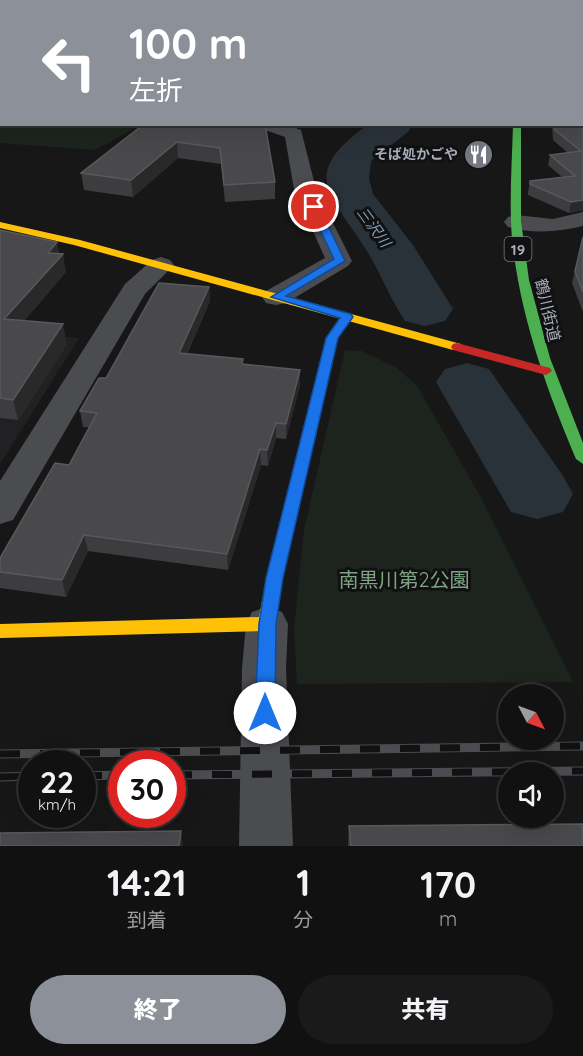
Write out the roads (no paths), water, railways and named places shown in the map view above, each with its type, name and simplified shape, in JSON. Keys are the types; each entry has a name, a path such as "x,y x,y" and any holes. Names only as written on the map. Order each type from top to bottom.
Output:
{"main road":[{"name":"鶴川街道","path":"517,126 516,222 525,292 546,371 583,459"},
{"path":"0,225 161,265 546,371"},
{"path":"0,632 267,624 274,578 312,414 332,338 347,317"}],"street":[{"path":"272,126 294,134 305,189 339,261 276,297"},
{"path":"516,222 553,226 583,219"},
{"path":"0,512 134,290 161,265"},
{"path":"266,846 264,668 267,624"}],"waterway":[{"name":"三沢川","path":"392,126 359,150 350,161 348,178 351,195 395,256 425,309"},
{"name":"三沢川","path":"467,382 537,494"}],"railway":[{"path":"0,754 583,746"},
{"path":"186,775 583,771"},
{"path":"96,776 108,775"},
{"path":"0,777 18,776"}],"place":[{"name":"そば処かごや","path":"479,154"}],"park label":[{"name":"南黒川第2公園","path":"404,579"}]}
